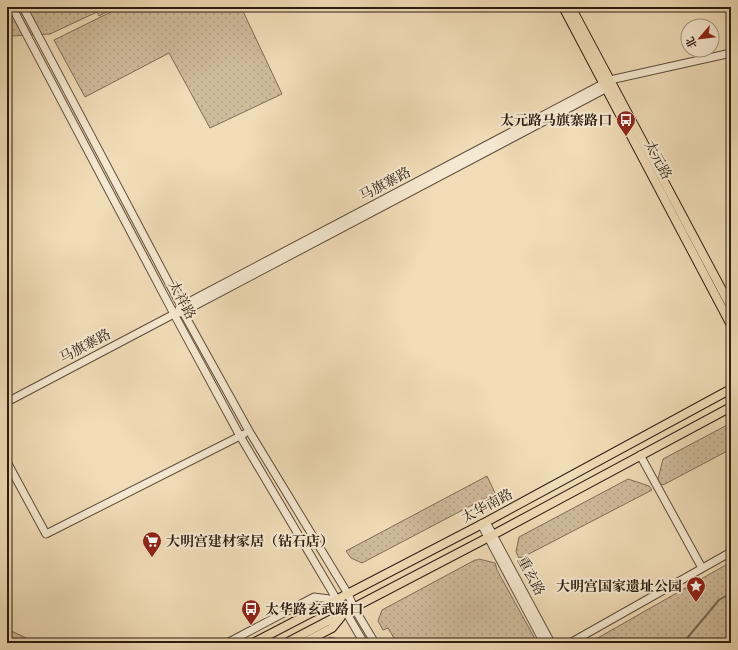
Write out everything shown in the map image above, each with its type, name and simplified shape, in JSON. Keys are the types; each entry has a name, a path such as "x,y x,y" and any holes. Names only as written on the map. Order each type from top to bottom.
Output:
{"main road":[{"name":"太元路","path":"563,7 608,84 731,308"},
{"name":"太元路","path":"571,7 608,84 731,325"},
{"name":"太华南路","path":"253,643 484,523 731,389"},
{"name":"太华南路","path":"286,643 491,536 731,407"},
{"path":"303,643 332,628 346,612"}],"street":[{"name":"太祥路","path":"12,7 240,436 336,600 346,612 364,643"},
{"name":"太祥路","path":"23,7 182,309 249,431 348,594 354,608 375,643"},
{"name":"马旗寨路","path":"7,402 608,84 731,53"},
{"path":"7,462 46,534 249,431"},
{"path":"640,455 702,568"},
{"name":"重玄路","path":"484,523 551,643"},
{"name":"重玄路","path":"491,536 544,643"},
{"path":"570,643 731,552"},
{"path":"227,643 314,597 336,600"}],"shaded area":[{"path":"7,7 116,7 99,16 97,12 50,34 12,36 7,38"},
{"path":"121,7 241,7 282,94 210,128 169,53 85,97 54,40"},
{"path":"731,423 731,449 661,485 658,479 663,459"},
{"path":"487,476 495,493 362,563 351,558 346,551"},
{"path":"628,479 649,486 652,490 519,558 516,552 519,537"},
{"path":"479,559 495,563 497,570 534,637 533,643 397,643 388,628 383,630 378,621 382,610"},
{"name":"大明宫国家遗址公园","path":"731,562 731,643 589,643"},
{"path":"7,629 37,643 7,643"},
{"path":"330,637 348,641 349,643 320,643"}],"waterway":[{"path":"683,643 719,600 731,593"}],"place":[{"name":"太元路马旗寨路口","path":"626,137"},
{"name":"大明宫建材家居（钻石店）","path":"152,558"},
{"name":"大明宫国家遗址公园","path":"696,603"},
{"name":"太华路玄武路口","path":"251,626"}]}
